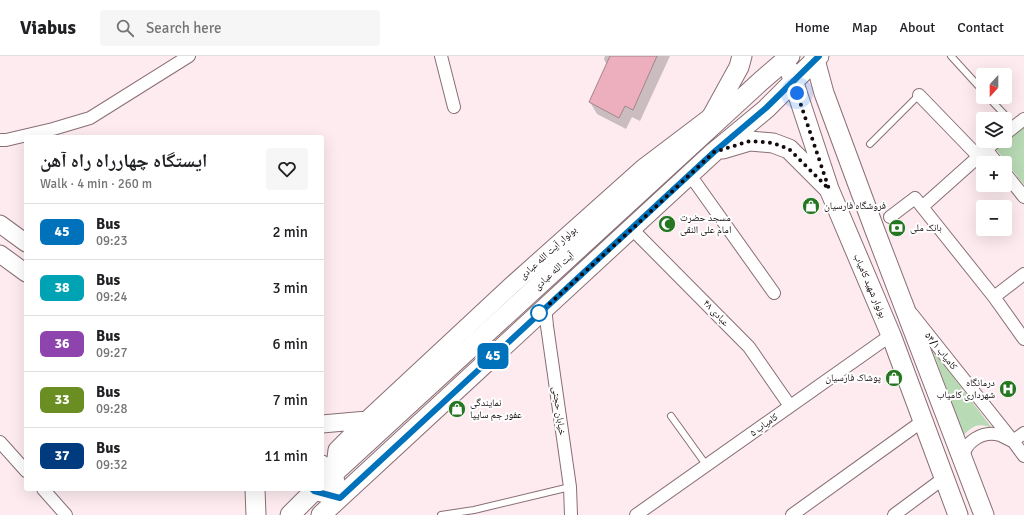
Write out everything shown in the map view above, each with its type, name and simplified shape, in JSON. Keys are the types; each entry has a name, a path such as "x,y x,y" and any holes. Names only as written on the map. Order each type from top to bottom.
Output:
{"main road":[{"path":"682,153 712,116 739,66 742,56"},
{"name":"بولوار آیت الله عبادی","path":"324,474 337,450 367,420 512,285 638,173 712,116 759,77 787,57"},
{"name":"بولوار شهید کامیاب","path":"787,57 793,80 829,189 891,335 924,420 958,515"},
{"name":"آیت الله عبادی","path":"324,478 787,57"},
{"path":"816,57 824,93 963,463 984,515"},
{"name":"آیت الله عبادی","path":"321,515 714,152 766,108 816,57"},
{"path":"714,152 750,141 773,143 789,149 829,189"},
{"path":"0,224 24,242"},
{"path":"0,254 24,272"},
{"path":"324,424 367,420"},
{"path":"324,485 340,498"},
{"path":"324,485 340,498"},
{"path":"255,491 256,515"},
{"name":"آیت الله عبادی","path":"290,515 312,491"}],"street":[{"path":"27,135 90,118 189,56"},
{"path":"441,56 454,107"},
{"path":"919,95 987,156"},
{"path":"1012,128 1024,118"},
{"path":"0,140 24,136"},
{"path":"922,207 987,148"},
{"path":"690,175 774,293"},
{"path":"1012,181 1024,196"},
{"path":"890,217 915,198 994,297 1024,339"},
{"name":"عبادی ۴۸","path":"632,229 749,347 790,406"},
{"path":"994,297 1024,274"},
{"name":"کامیاب ۵۴/۱","path":"902,302 1014,441 1024,456"},
{"name":"خیابان حجتی","path":"545,307 570,487 571,515"},
{"name":"کامیاب ۵","path":"636,515 891,335"},
{"path":"792,515 924,420"},
{"path":"963,463 963,454 966,447 979,437 988,434 1000,435 1014,441 1024,432"},
{"path":"0,442 24,469"},
{"path":"894,515 944,478"},
{"path":"44,491 66,515"}],"lane":[{"path":"951,56 976,83"},
{"path":"870,144 919,95"},
{"path":"995,104 1002,112"},
{"path":"671,416 707,466"},
{"path":"441,515 474,510 570,487"}],"green space":[{"path":"1024,126 1024,185 1012,170 1012,156 1001,156 995,148 1012,148 1012,135"},
{"path":"932,349 992,428 980,425 970,429 964,435"}],"building":[{"path":"610,56 657,56 633,110 625,106 619,118 589,102"}],"bus line":[{"name":"45","path":"314,491 340,498 714,152 771,104 793,80 819,56"}],"place":[{"name":"فروشگاه فارسیان","path":"811,206"},
{"name":"مسجد حضرت امام علی النقی","path":"667,224"},
{"name":"بانک ملی","path":"897,228"},
{"name":"پوشاک فارسیان","path":"894,378"},
{"name":"درمانگاه شهرداری کامیاب","path":"1008,389"},
{"name":"نمایندگی عفور جم سایپا","path":"457,409"}],"route":[{"path":"539,313 534,318 714,152 750,141 773,143 789,149 829,189 797,93"}]}
